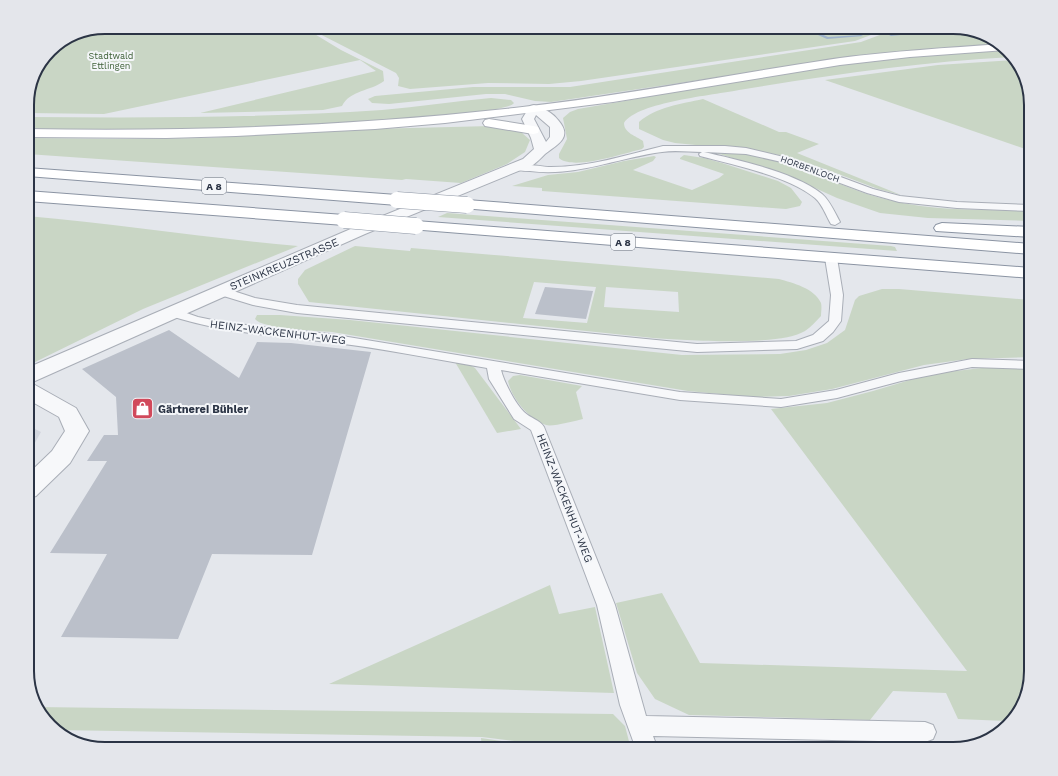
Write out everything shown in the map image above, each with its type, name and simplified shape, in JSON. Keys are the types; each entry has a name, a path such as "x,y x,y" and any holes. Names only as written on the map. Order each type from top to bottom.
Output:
{"main road":[{"path":"34,133 144,134 233,132 326,128 434,120 534,109 634,95 845,61 926,52 995,48"},
{"path":"434,120 507,125 533,130"},
{"name":"A 8","path":"34,173 713,223 837,235 1024,248"},
{"name":"A 8","path":"34,197 1024,273"},
{"name":"A 8","path":"713,223 835,222 1024,232"}],"street":[{"path":"534,109 528,119 538,138 541,150"},
{"name":"STEINKREUZSTRASSE","path":"34,373 408,211 528,162 541,150 553,143 558,132 556,124 549,117 534,109"},
{"path":"34,394 68,413 77,431 61,457 34,483"}],"lane":[{"name":"HORBENLOCH","path":"517,167 540,170 561,170 584,167 648,151 685,148 725,149 789,160 870,191 899,199 957,205 1024,208"},
{"path":"685,148 741,164 796,185 819,197 835,222"},
{"path":"222,291 253,302 296,309 697,348 769,347 797,345 818,338 832,325 835,320 837,309 837,295 831,258"},
{"name":"HEINZ-WACKENHUT-WEG","path":"172,312 195,320 227,326 330,338 494,366 496,379 519,416 537,427 606,605 631,705 645,742"},
{"path":"494,366 680,396 781,403 836,394 899,377 972,363 1024,365"},
{"path":"639,726 925,732"}],"shaded area":[{"path":"34,428 41,432 34,444"}],"green space":[{"name":"Stadtwald Ettlingen","path":"315,34 341,50 383,71 384,81 355,94 342,106 323,110 200,113 376,71 360,60 104,114 34,113 36,86 46,65 65,46 73,41 91,35"},
{"path":"320,34 874,34 855,41 581,81 549,84 488,83 410,89 398,86 399,78 396,73"},
{"path":"882,34 958,34 967,35 985,41 991,45 855,57 551,102 535,101 505,94 486,94 389,104 372,103 368,99 375,96 473,87 570,87 861,42"},
{"path":"998,50 1005,57 943,62 841,74 677,100 644,110 632,116 624,123 628,132 643,141 644,147 642,149 587,162 566,162 559,158 559,154 567,139 563,118 570,112 578,109 791,72 898,58"},
{"path":"1008,60 1017,73 1022,86 1024,105 1024,149 825,80 938,65"},
{"path":"491,98 511,100 514,103 497,109 458,114 342,123 148,131 34,129 34,117 293,115 382,110"},
{"path":"703,99 779,132 786,132 819,144 797,153 901,195 878,189 825,169 784,156 758,151 675,143 663,140 639,129 639,122 661,109"},
{"path":"492,126 521,132 530,140 525,152 507,164 461,183 34,154 34,138 206,138 369,129"},
{"path":"718,151 781,161 876,197 906,204 942,208 1024,211 1024,221 928,218 880,213 837,198 784,174 713,152"},
{"path":"684,155 704,158 778,181 791,188 802,202 800,206 786,209 542,191 542,188 512,186 548,175 578,172 624,161 654,156 656,157 653,161 633,170 692,190 719,178 724,174 680,159"},
{"path":"447,213 891,246 895,247 897,251 438,217"},
{"path":"34,217 298,246 143,309 34,363"},
{"path":"355,246 410,251 411,248 779,279 803,287 813,293 821,303 821,316 805,331 792,336 775,339 732,341 653,338 309,302 298,284 298,279 305,270","holes":["534,282 596,287 587,323 523,318","606,287 678,292 679,312 604,307"]},
{"path":"882,289 899,289 1024,299 1024,357 968,359 924,365 832,389 789,396 751,397 688,391 332,332 279,327 268,325 255,319 257,315 280,315 350,320 682,355 780,354 806,350 827,343 845,330 855,300 859,296"},
{"path":"455,362 468,364 475,368 521,429 497,433"},
{"path":"990,367 1024,367 1024,671 1023,685 1017,703 1012,711 1003,721 958,719 946,693 893,691 870,720 689,715 655,699 637,673 616,603 662,593 700,663 967,671 771,409 827,403 930,374"},
{"path":"520,375 582,386 576,392 583,419 564,424 546,425 533,418 517,401 508,381 513,376"},
{"path":"550,585 559,614 595,607 614,693 329,684"},
{"path":"44,707 613,714 625,726 629,742 523,742 482,737 66,730 55,721"},
{"path":"481,738 509,742 481,742"}],"building":[{"path":"545,287 593,291 586,319 535,314"},
{"path":"169,330 239,378 257,342 291,343 371,352 312,555 212,554 178,639 61,637 107,554 50,553 107,461 87,461 104,435 118,435 116,397 82,369"}],"waterway":[{"path":"818,34 827,38 861,36"},
{"path":"891,35 900,34"}],"place":[{"name":"Gärtnerei Bühler","path":"142,409"}]}
